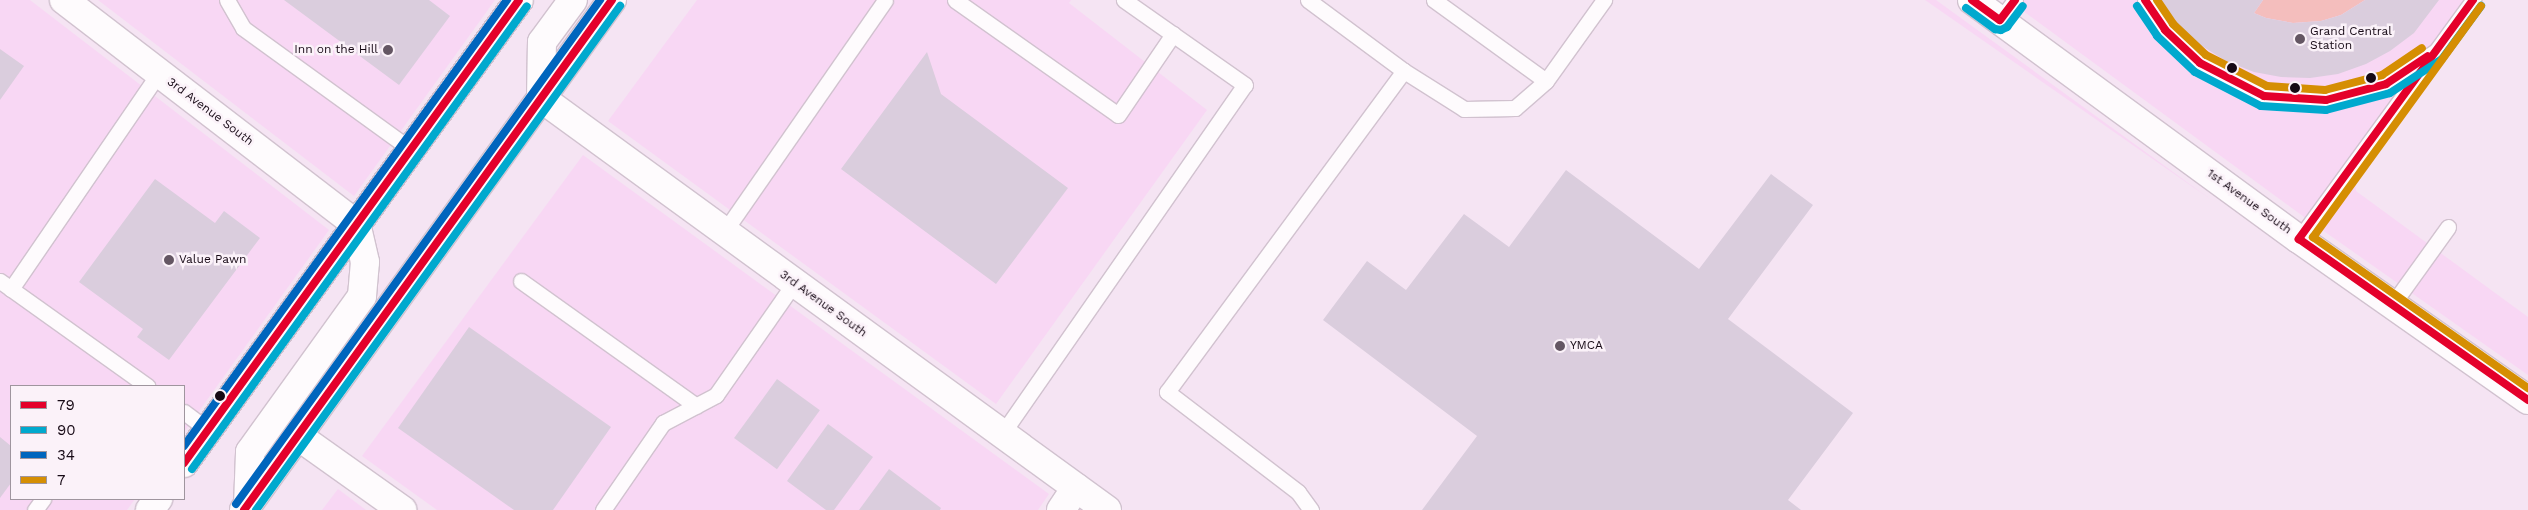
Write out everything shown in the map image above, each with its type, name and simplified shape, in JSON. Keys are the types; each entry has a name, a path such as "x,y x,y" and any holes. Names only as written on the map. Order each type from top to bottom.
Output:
{"main road":[{"name":"3rd Avenue South","path":"64,0 356,224"},
{"path":"540,98 542,42 573,0"},
{"path":"246,507 612,0"},
{"name":"1st Avenue South","path":"1972,0 2007,10 2299,239 2528,400"},
{"path":"185,462 515,1"},
{"name":"3rd Avenue South","path":"540,98 1106,510"},
{"path":"246,507 250,452 362,296 365,262 356,224"},
{"path":"298,436 402,510"},
{"path":"1061,510 1076,488"}],"lane":[{"path":"226,0 243,28 410,150"},
{"path":"724,232 885,0"},
{"path":"955,0 1118,115 1173,34"},
{"path":"1002,434 1245,85 1124,0"},
{"path":"1308,0 1404,71 1464,110 1515,108 1546,81 1604,0"},
{"path":"1434,0 1546,81"},
{"path":"2145,0 2165,30 2200,63 2264,96 2326,100 2386,84 2436,51"},
{"path":"2299,239 2473,0"},
{"path":"1311,510 1298,492 1167,392 1404,71"},
{"path":"144,385 130,381 6,285 159,73"},
{"path":"2392,305 2448,227"},
{"path":"521,281 696,406"},
{"path":"603,510 663,424 716,395 794,283"},
{"path":"185,413 208,430"}],"shaded area":[{"path":"0,0 30,0 329,230 185,431 185,385 10,385 10,500 134,500 127,510 0,510"},
{"path":"98,0 495,0 354,196"},
{"path":"697,0 1071,0 1069,3 1207,110 996,404 608,121"},
{"path":"1925,0 1936,0 2213,201"},
{"path":"2008,0 2477,0 2354,167 2356,191 2528,317 2528,375 2311,222"},
{"path":"2263,0 2365,0 2341,15 2321,21 2293,23 2266,18 2254,13"},
{"path":"583,155 1049,494 1038,510 437,510 362,456"},
{"path":"338,489 366,510 322,510"}],"building":[{"name":"Inn on the Hill","path":"284,0 429,0 450,16 399,85"},
{"name":"Grand Central Station","path":"2159,0 2263,0 2254,13 2266,18 2293,23 2321,21 2341,15 2365,0 2439,0 2414,33 2390,51 2366,64 2338,74 2310,78 2281,77 2254,72 2226,61 2202,46 2181,28"},
{"path":"0,49 24,66 0,100"},
{"path":"927,52 941,94 1068,188 996,284 841,169"},
{"name":"YMCA","path":"1566,170 1699,269 1771,174 1813,205 1728,319 1853,413 1788,500 1801,510 1422,510 1477,436 1323,320 1367,261 1406,290 1464,214 1509,247"},
{"name":"Value Pawn","path":"155,179 215,223 224,211 260,238 169,360 137,337 143,329 79,282"},
{"path":"469,327 611,427 553,510 514,510 398,428"},
{"path":"777,379 820,410 777,469 734,438"},
{"path":"828,424 873,457 834,510 826,510 787,481"},
{"path":"0,437 10,445 10,484 0,498"},
{"path":"889,469 941,508 940,510 859,510"}],"transit line":[{"name":"34","path":"185,445 507,0"},
{"name":"79","path":"185,462 519,0"},
{"name":"34","path":"236,504 600,0"},
{"name":"79","path":"244,510 612,0"},
{"name":"79","path":"1972,0 2000,20 2015,0"},
{"name":"79","path":"2145,0 2165,30 2200,63 2264,96 2326,100 2386,84 2428,56"},
{"name":"7","path":"2157,0 2173,24 2206,55 2267,86 2325,90 2382,75 2422,48"},
{"name":"79","path":"2473,0 2299,239 2528,400"},
{"name":"90","path":"192,469 527,6"},
{"name":"90","path":"256,510 620,6"},
{"name":"90","path":"1966,8 1995,29 2001,30 2007,27 2023,6"},
{"name":"90","path":"2137,6 2157,36 2195,72 2261,106 2326,110 2390,93 2442,59 2481,6"},
{"name":"7","path":"2481,6 2313,237 2528,388"}],"place":[{"name":"Grand Central Station","path":"2300,39"},
{"name":"Inn on the Hill","path":"388,50"},
{"name":"Value Pawn","path":"169,260"},
{"name":"YMCA","path":"1560,346"}]}
